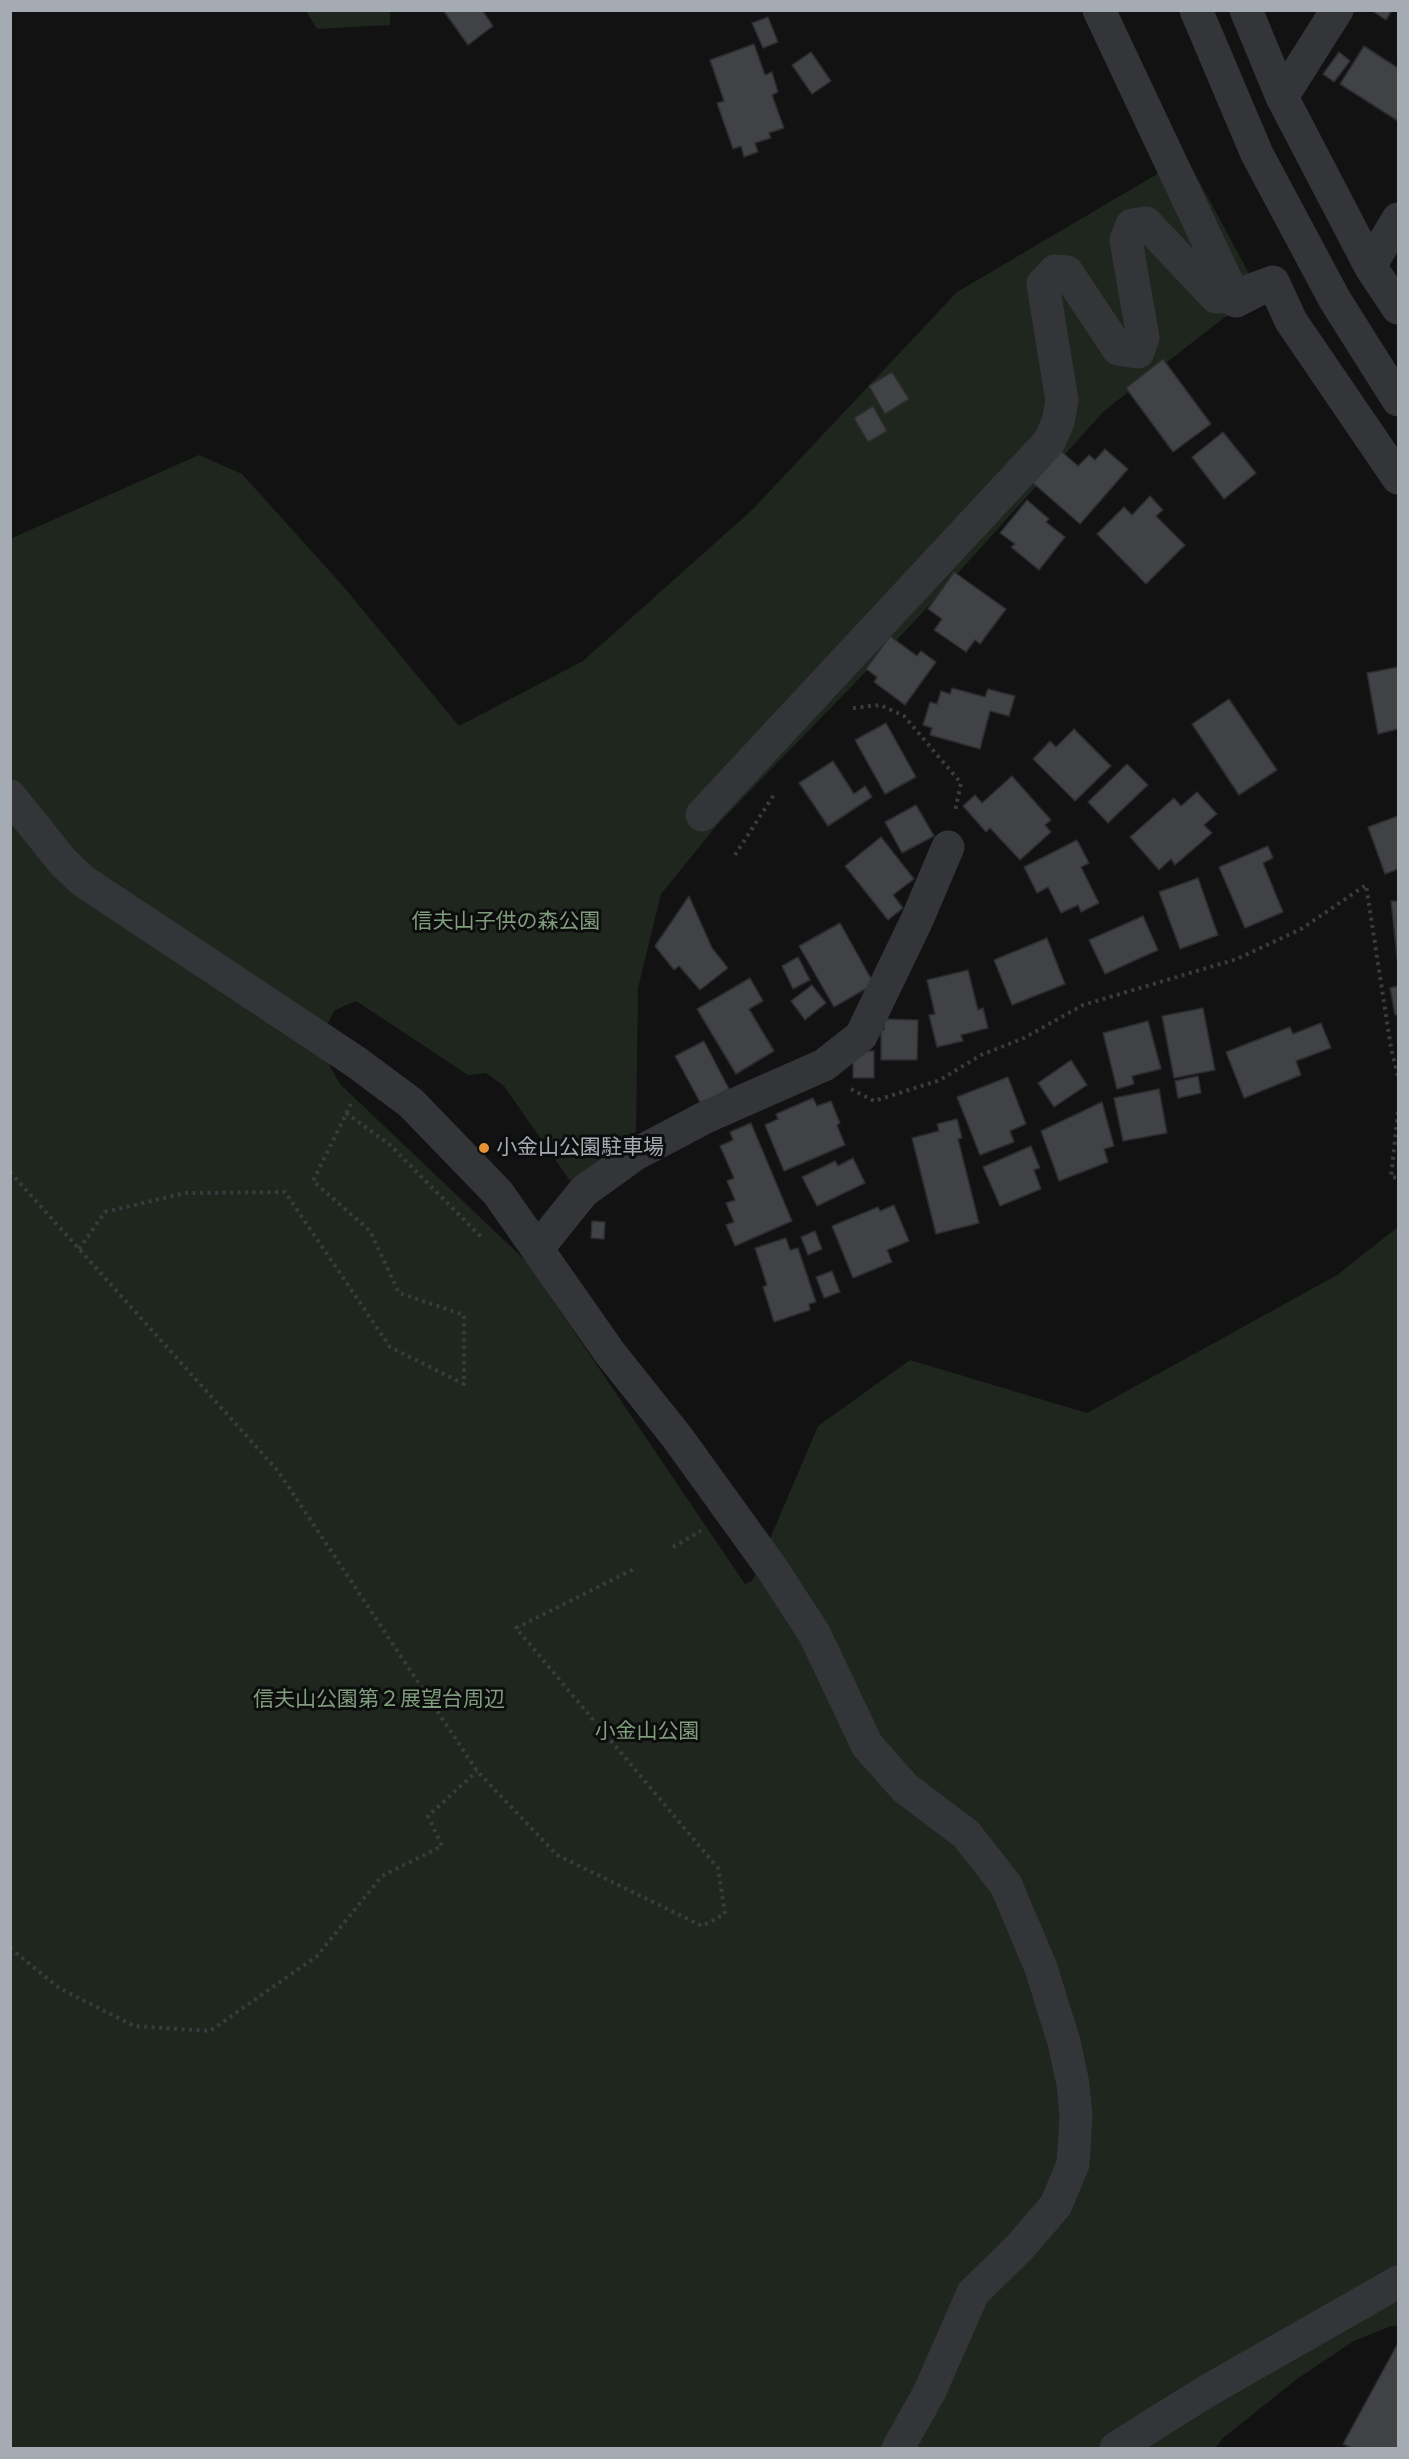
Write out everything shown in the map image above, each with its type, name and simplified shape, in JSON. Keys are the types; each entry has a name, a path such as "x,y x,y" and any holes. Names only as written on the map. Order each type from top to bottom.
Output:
{"street":[{"path":"1098,10 1236,301 1273,282"},
{"path":"1196,10 1257,154 1335,300 1398,400"},
{"path":"1246,10 1282,98 1370,266 1398,308"},
{"path":"1282,98 1337,10"},
{"path":"1370,266 1398,219"},
{"path":"702,815 1049,442 1058,422 1062,401 1043,284 1055,271 1067,272 1118,349 1138,352 1143,338 1126,240 1132,225 1146,223 1216,297 1235,296 1273,282"},
{"path":"1273,282 1291,321 1398,478"},
{"path":"10,796 63,862 83,881 370,1072 411,1103 498,1193 610,1353 677,1437 773,1570 815,1635 867,1745 905,1788 966,1834 1005,1885 1041,1968 1064,2042 1076,2116 1073,2164 1056,2205 1020,2247 973,2293 929,2393 898,2448"},
{"path":"538,1248 584,1191 634,1155 706,1117 824,1065 861,1036 916,922 948,847"},
{"path":"1116,2448 1207,2391 1398,2283"}],"path":[{"path":"849,709 880,705 903,716 961,783 948,847"},
{"path":"735,855 779,788"},
{"path":"824,1065 840,1083 874,1101 940,1080 981,1055 1024,1038 1083,1005 1237,959 1300,929 1366,885 1391,1048 1398,1076"},
{"path":"79,1249 105,1212 185,1193 285,1192 390,1347 464,1384 464,1315 399,1293 370,1231 313,1181 345,1113 370,1072"},
{"path":"1398,1112 1391,1177 1398,1178"},
{"path":"345,1113 390,1145 489,1245"},
{"path":"10,1172 278,1471 477,1771 557,1855 702,1926 725,1914 718,1868 516,1628 634,1569"},
{"path":"10,1948 59,1988 134,2026 210,2031 317,1956 382,1876 442,1846 428,1816 477,1771"}],"green space":[{"path":"306,11 390,11 390,25 317,29"},
{"path":"1186,157 1263,299 1225,317 1104,411 912,624 718,824 661,894 638,988 636,1132 570,1181 504,1086 486,1073 468,1075 356,1001 335,1010 317,1043 340,1084 527,1262 745,1584 752,1581 818,1426 910,1360 1087,1413 1337,1275 1398,1227 1398,2326 1391,2326 1354,2341 1297,2379 1223,2438 1215,2448 11,2448 10,539 199,455 242,474 343,586 459,726 583,661 752,510 957,292"}],"building":[{"path":"443,10 482,10 493,26 468,45"},
{"path":"1371,10 1392,10 1386,20"},
{"path":"768,17 778,42 763,48 752,23"},
{"path":"754,44 765,75 772,72 778,92 772,95 784,128 769,133 771,138 755,143 758,152 744,157 741,146 733,149 717,103 724,101 710,60"},
{"path":"1364,46 1398,68 1398,121 1340,84"},
{"path":"811,52 831,81 812,94 792,65"},
{"path":"1339,52 1350,61 1334,82 1323,74"},
{"path":"1163,359 1211,424 1173,452 1126,388"},
{"path":"892,372 909,399 885,414 869,386"},
{"path":"873,406 887,431 868,442 854,418"},
{"path":"1223,432 1256,473 1224,499 1192,457"},
{"path":"1105,449 1128,469 1080,524 1033,483 1061,451 1078,466 1089,455 1095,460"},
{"path":"1150,496 1163,510 1156,516 1185,545 1146,584 1097,534 1124,507 1132,515"},
{"path":"1027,500 1049,519 1046,522 1065,537 1039,570 1011,547 1015,544 1000,533"},
{"path":"954,572 1006,609 980,644 975,640 966,652 934,630 942,619 928,609"},
{"path":"890,636 917,656 921,651 936,662 905,705 874,682 877,677 866,669"},
{"path":"1398,667 1398,729 1378,734 1367,673"},
{"path":"952,688 985,697 988,689 1015,696 1009,716 990,711 980,749 930,735 932,728 923,725 930,702 937,704 941,691 950,694"},
{"path":"1229,699 1277,770 1239,795 1192,724"},
{"path":"886,723 916,777 885,794 855,740"},
{"path":"1074,729 1111,766 1075,801 1033,759 1050,741 1056,747"},
{"path":"833,761 854,794 865,786 872,797 828,826 799,783"},
{"path":"1127,764 1148,785 1108,823 1088,802"},
{"path":"1012,776 1051,820 1045,825 1051,832 1020,860 990,828 986,832 963,806 975,795 982,803"},
{"path":"1197,792 1217,814 1204,825 1212,833 1175,865 1171,859 1159,870 1130,837 1174,798 1181,806"},
{"path":"916,805 934,836 902,853 885,822"},
{"path":"1398,816 1398,869 1385,874 1368,827"},
{"path":"881,837 914,879 893,895 903,908 888,920 845,866"},
{"path":"1077,840 1089,863 1081,867 1099,903 1081,912 1078,905 1061,913 1048,887 1037,893 1024,867"},
{"path":"1268,846 1273,858 1263,863 1283,912 1245,928 1219,867"},
{"path":"1198,878 1218,935 1180,949 1159,892"},
{"path":"689,896 712,948 728,968 700,990 679,966 674,970 655,946"},
{"path":"1391,901 1398,901 1398,967"},
{"path":"1143,916 1158,950 1105,974 1089,940"},
{"path":"840,923 874,984 834,1007 799,946"},
{"path":"1047,938 1065,984 1012,1005 994,960"},
{"path":"798,957 810,980 793,989 782,966"},
{"path":"968,970 978,1010 983,1008 988,1028 961,1035 963,1041 937,1047 929,1015 935,1014 927,980"},
{"path":"750,978 763,1001 749,1009 774,1051 736,1074 697,1009"},
{"path":"812,985 826,1003 805,1020 791,1001"},
{"path":"1398,986 1398,1014 1395,1015 1390,988"},
{"path":"1203,1008 1215,1070 1174,1078 1162,1016"},
{"path":"884,1019 918,1020 917,1060 881,1060 881,1030 884,1030"},
{"path":"1148,1021 1161,1069 1132,1076 1134,1084 1117,1089 1103,1033"},
{"path":"1321,1023 1331,1048 1296,1061 1301,1075 1244,1098 1226,1052 1290,1027 1293,1034"},
{"path":"704,1041 729,1089 701,1104 675,1056"},
{"path":"853,1051 874,1051 874,1078 853,1078"},
{"path":"1071,1060 1087,1085 1054,1107 1038,1083"},
{"path":"1198,1076 1201,1093 1178,1098 1175,1081"},
{"path":"1008,1077 1026,1124 1010,1131 1014,1142 980,1155 957,1097"},
{"path":"1159,1089 1167,1133 1123,1141 1114,1098"},
{"path":"813,1098 817,1106 831,1101 840,1123 837,1125 845,1145 784,1171 765,1125 778,1119 776,1114"},
{"path":"1102,1102 1114,1146 1104,1149 1108,1162 1059,1181 1041,1131"},
{"path":"957,1119 962,1138 958,1139 979,1223 936,1234 912,1138 939,1131 937,1124"},
{"path":"751,1123 792,1221 735,1246 726,1225 734,1222 726,1203 735,1200 727,1181 734,1178 720,1146 733,1140 730,1132"},
{"path":"1031,1146 1040,1168 1034,1170 1041,1189 1000,1206 983,1167"},
{"path":"853,1158 865,1183 817,1206 802,1177 835,1161 838,1166"},
{"path":"894,1205 909,1241 887,1250 892,1262 853,1278 832,1226 878,1207 880,1211"},
{"path":"592,1221 605,1222 604,1239 591,1238"},
{"path":"815,1231 822,1249 808,1255 801,1237"},
{"path":"786,1238 790,1250 798,1248 816,1302 809,1304 810,1310 774,1322 763,1287 767,1285 755,1248"},
{"path":"832,1271 840,1292 824,1298 816,1277"},
{"path":"1398,2343 1398,2448 1352,2448 1343,2444"}],"place":[{"name":"小金山公園駐車場","path":"484,1148"}],"park label":[{"name":"信夫山子供の森公園","path":"506,922"},
{"name":"信夫山公園第２展望台周辺","path":"379,1700"},
{"name":"小金山公園","path":"647,1732"}]}
